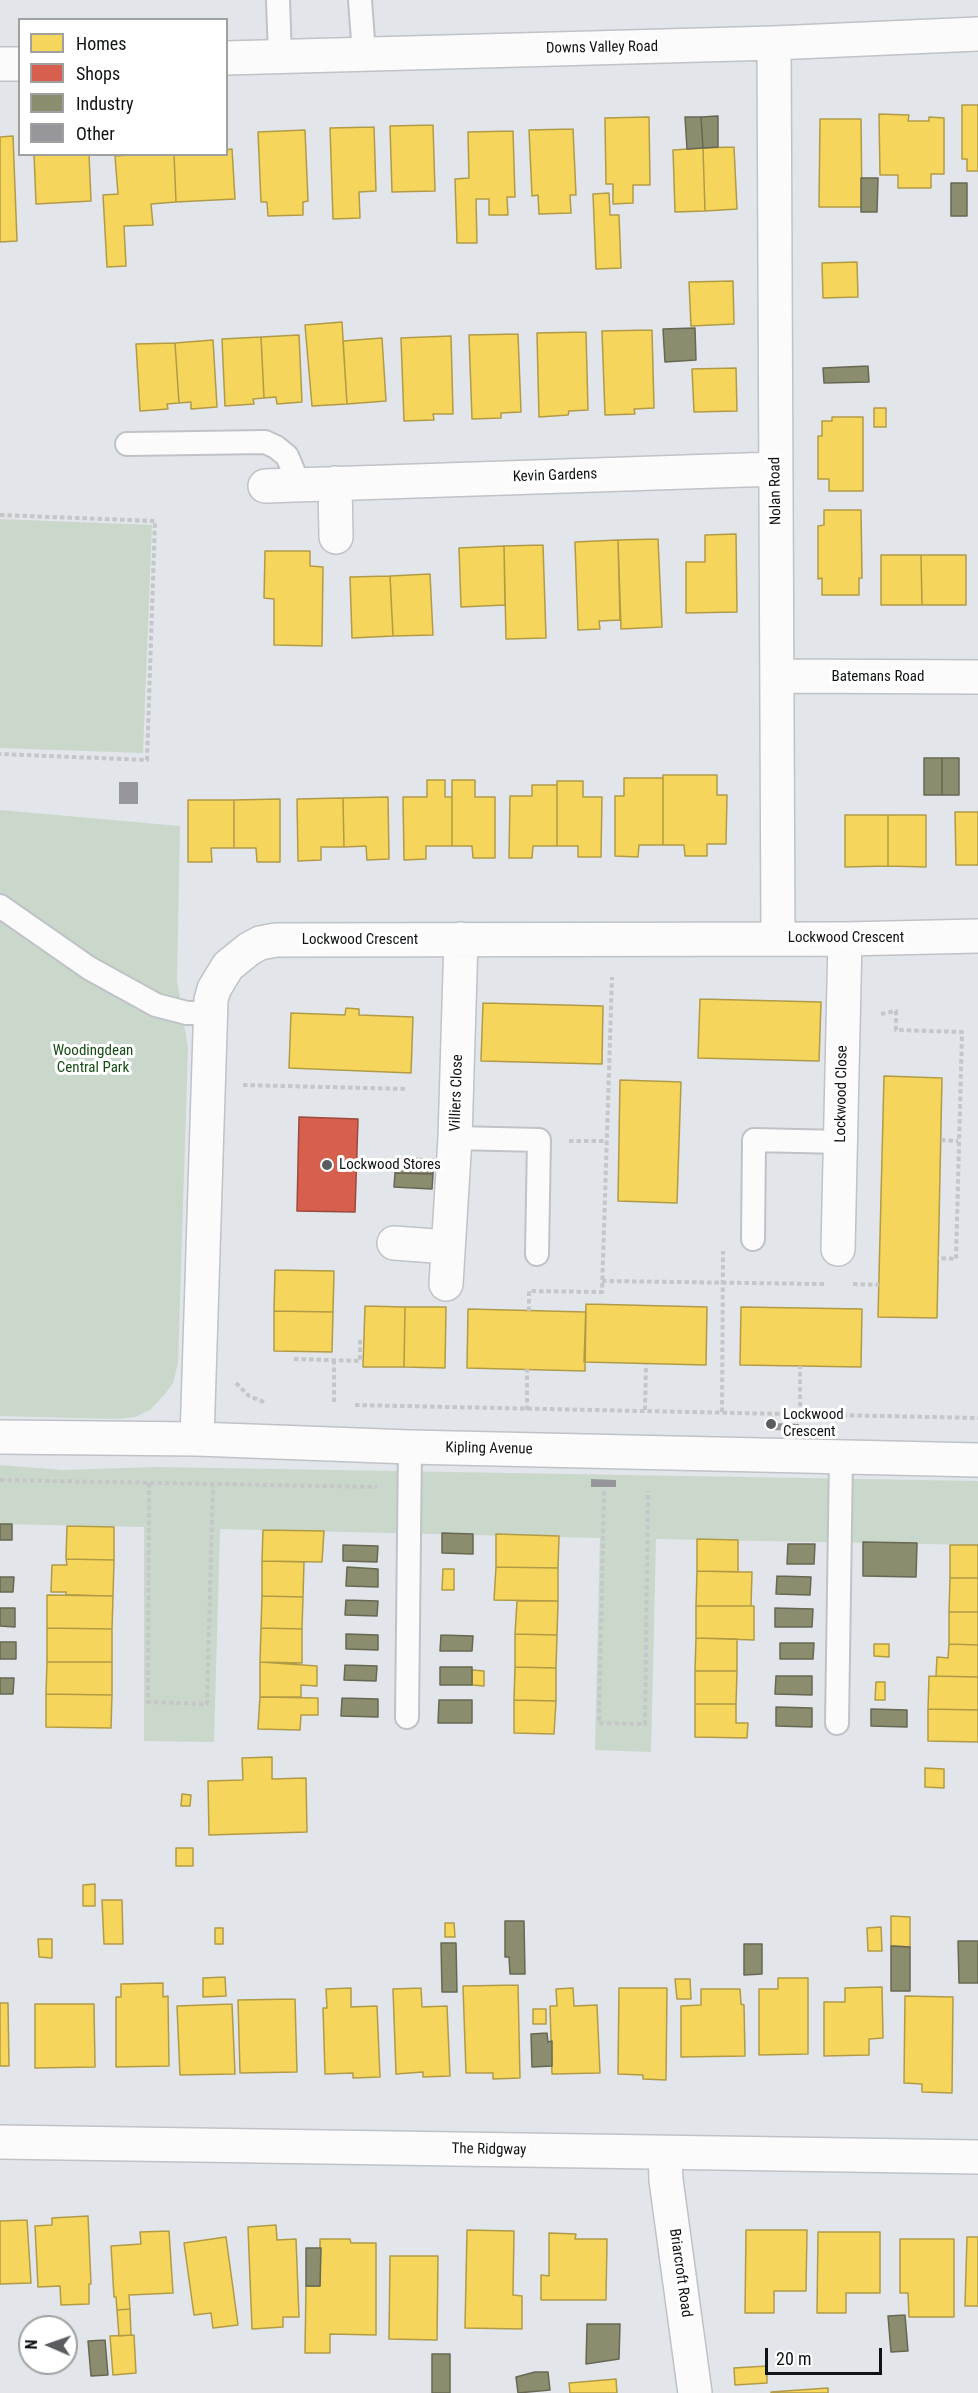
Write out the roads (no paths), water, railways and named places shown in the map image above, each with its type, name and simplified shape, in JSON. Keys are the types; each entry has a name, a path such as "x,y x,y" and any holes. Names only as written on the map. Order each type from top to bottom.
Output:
{"street":[{"name":"Downs Valley Road","path":"228,57 774,43 978,34"},
{"name":"Nolan Road","path":"774,43 778,938"},
{"path":"0,64 18,64"},
{"name":"Kevin Gardens","path":"280,486 775,469"},
{"path":"335,483 336,537"},
{"name":"Batemans Road","path":"778,676 978,677"},
{"name":"Lockwood Crescent","path":"197,1439 210,1013 214,989 228,966 239,956 260,943 276,940 845,939 978,936"},
{"name":"Villiers Close","path":"446,1284 455,1138 461,939"},
{"name":"Lockwood Close","path":"838,1249 845,939"},
{"path":"394,1243 448,1247"},
{"name":"Kipling Avenue","path":"0,1437 197,1439 410,1447 978,1460"},
{"name":"The Ridgway","path":"0,2142 978,2157"},
{"name":"Briarcroft Road","path":"665,2152 666,2180 695,2393"}],"lane":[{"path":"278,0 280,56"},
{"path":"360,0 364,54"},
{"path":"127,444 265,442 287,456 293,471 280,486"},
{"path":"0,906 89,968 156,1005 187,1013 210,1013"},
{"path":"455,1138 539,1140 537,1254"},
{"path":"753,1239 754,1140 842,1142"},
{"path":"407,1717 410,1447"},
{"path":"837,1723 842,1457"}],"place":[{"name":"Lockwood Stores","path":"327,1165"},
{"name":"Lockwood Crescent","path":"771,1424"}],"park label":[{"name":"Woodingdean Central Park","path":"93,1060"}]}
